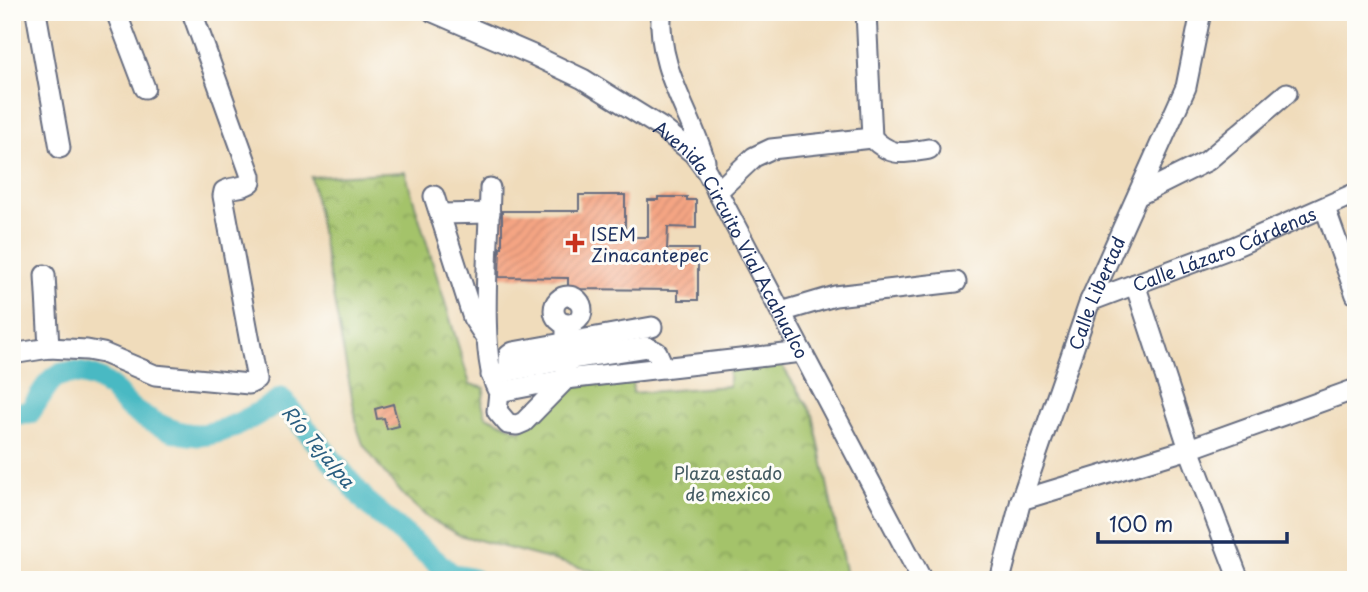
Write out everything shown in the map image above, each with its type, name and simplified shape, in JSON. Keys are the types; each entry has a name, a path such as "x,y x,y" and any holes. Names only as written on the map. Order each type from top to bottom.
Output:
{"street":[{"path":"37,12 60,148"},
{"path":"116,12 145,88"},
{"path":"12,354 49,348 87,350 155,375 248,384 257,380 223,196 224,191 229,188 246,187 251,182 251,176 192,12"},
{"name":"Avenida Circuito Vial Acahualco","path":"433,12 583,79 662,128 693,153 707,172 922,580"},
{"path":"661,12 665,63 704,157 707,172"},
{"path":"866,12 872,138 883,148 897,154 929,149"},
{"name":"Calle Libertad","path":"1000,580 1021,500 1090,301 1186,87 1201,12"},
{"path":"1139,195 1207,161 1287,93"},
{"path":"717,192 754,157 771,149 872,138"},
{"path":"486,338 490,188"},
{"name":"Calle Lázaro Cárdenas","path":"1090,301 1234,247 1356,193"},
{"path":"490,213 437,205 473,318 486,338 500,379 497,411 505,422 517,425 524,422 560,339"},
{"path":"1325,208 1356,295"},
{"path":"45,275 49,348"},
{"path":"782,312 835,296 956,282"},
{"path":"1135,284 1189,449 1238,579"},
{"path":"500,379 560,339 652,327"},
{"path":"560,339 647,347 657,352 664,368 802,352"},
{"path":"1021,500 1189,449 1356,389"}],"green space":[{"name":"Plaza estado de mexico","path":"405,172 470,384 485,388 482,403 486,416 520,431 563,391 575,386 632,377 633,393 729,386 729,371 776,356 813,415 847,580 627,580 459,535 428,518 405,497 363,444 358,430 311,177"}],"building":[{"path":"579,195 625,195 625,237 648,237 648,200 658,200 658,197 687,197 687,200 696,200 696,228 668,227 667,249 698,249 698,300 678,300 678,290 568,289 568,278 499,277 502,211 579,211"},
{"path":"393,404 399,426 387,429 384,418 377,419 375,409"}],"waterway":[{"name":"Río Tejalpa","path":"12,413 29,413 54,378 66,373 86,375 99,380 146,418 176,432 187,434 208,434 227,429 281,399 368,504 452,575 473,580"}],"place":[{"name":"ISEM Zinacantepec","path":"575,243"}]}
